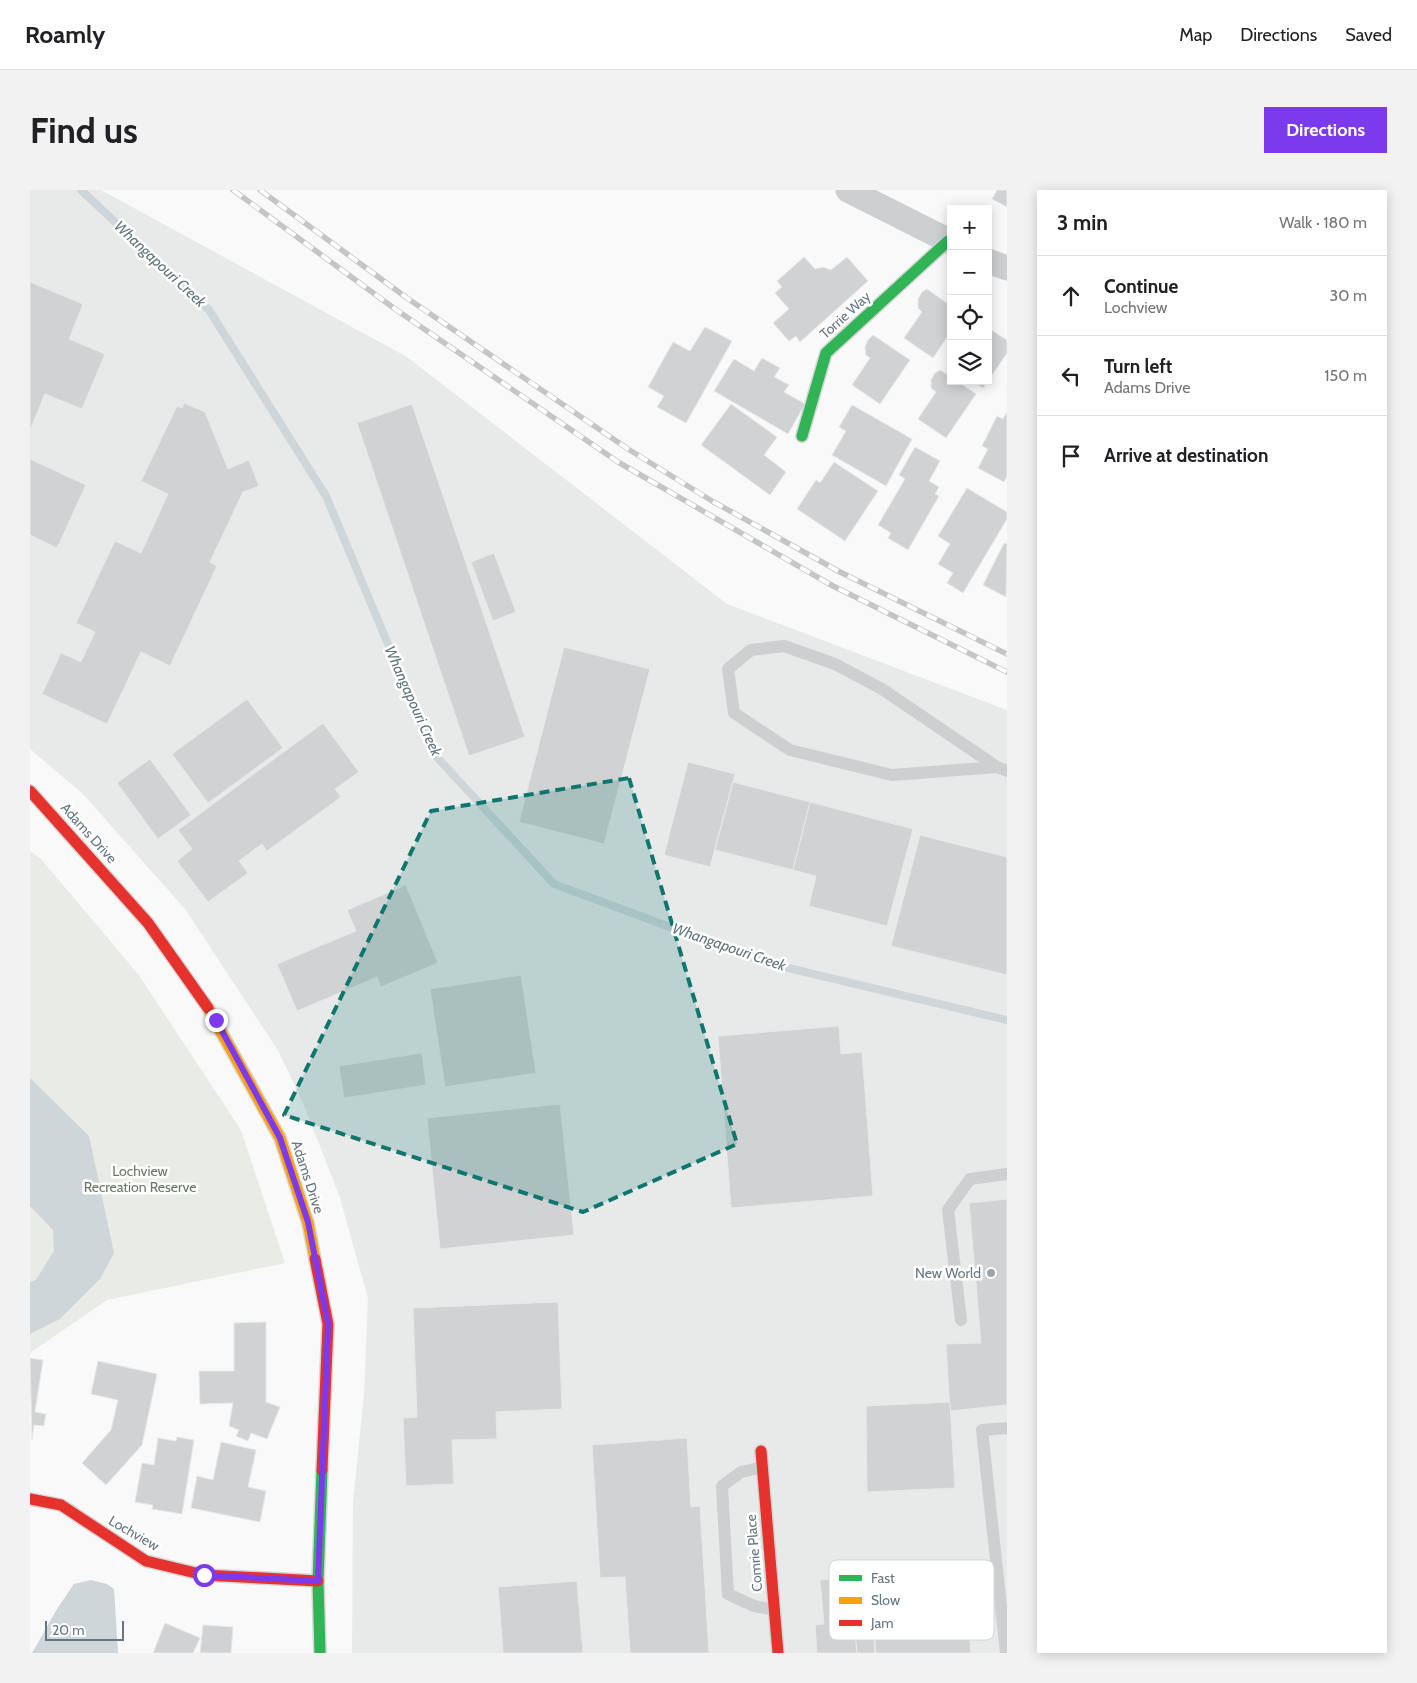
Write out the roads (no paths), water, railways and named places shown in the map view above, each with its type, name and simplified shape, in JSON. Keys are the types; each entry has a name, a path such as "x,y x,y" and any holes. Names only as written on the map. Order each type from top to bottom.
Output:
{"street":[{"path":"848,190 947,240"},
{"name":"Torrie Way","path":"802,436 826,353 947,245"},
{"path":"992,262 1007,268"},
{"name":"Adams Drive","path":"30,791 148,923 216,1020 280,1138 308,1222 328,1324 318,1581 320,1653"},
{"name":"Comrie Place","path":"761,1451 778,1653"},
{"name":"Lochview","path":"30,1499 61,1505 146,1561 204,1575 318,1581"}],"lane":[{"path":"784,646 835,664 882,688 1002,769 892,775 790,750 734,714 728,669 751,650 784,646"},
{"path":"961,1320 948,1210 970,1179 1007,1174"},
{"path":"1006,1653 982,1430 1007,1428"},
{"path":"763,1467 741,1472 722,1486 728,1594 754,1606 774,1610"}],"waterway":[{"name":"Whangapouri Creek","path":"81,190 209,310 326,496 434,754 554,884 767,963 1007,1020"}],"railway":[{"path":"233,190 395,309 618,462 833,586 1007,672"},
{"path":"260,190 407,298 628,449 712,501 840,572 1007,654"}],"place":[{"name":"New World","path":"991,1273"}],"park label":[{"name":"Lochview Recreation Reserve","path":"140,1180"}]}
